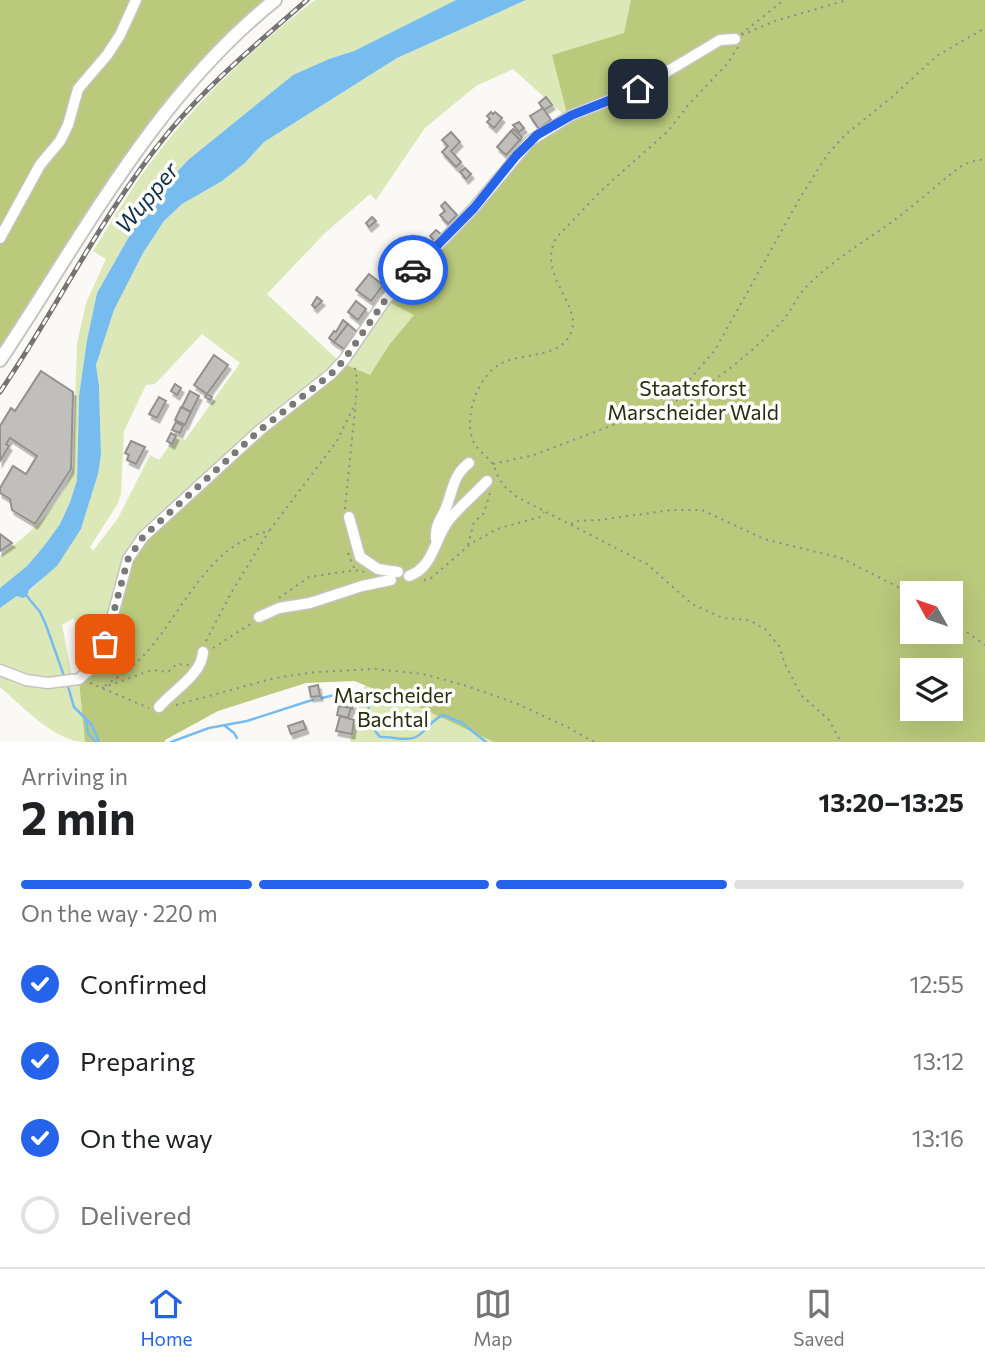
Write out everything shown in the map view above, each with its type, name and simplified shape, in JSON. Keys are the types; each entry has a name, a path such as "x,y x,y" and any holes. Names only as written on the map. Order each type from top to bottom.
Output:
{"main road":[{"path":"0,360 156,122 204,67 275,0"}],"street":[{"path":"0,238 40,164 60,141 78,89 120,36 136,0"},
{"path":"0,670 36,682 70,681 95,663 105,644 128,559 143,537 260,430 331,374 344,360 386,299 474,208 530,141 572,115 638,89 720,40 734,38"},
{"path":"437,547 436,523 447,507 454,478 469,463"},
{"path":"409,576 417,573 428,561 447,522 490,484"},
{"path":"259,617 279,608 310,603 395,576 360,556 346,518"},
{"path":"159,707 168,695 192,675 203,660 203,652"}],"path":[{"path":"734,38 784,0"},
{"path":"734,38 775,21 848,0"},
{"path":"493,464 534,456 628,420 667,401 703,366 715,350 811,180 836,145 938,55 985,28"},
{"path":"734,38 738,45 736,53 668,131 603,189 556,238 551,246 552,266 570,313 572,330 568,338 556,348 502,363 493,369 482,384 473,406 471,436 475,446 493,464 504,486 517,497 648,564 692,604 723,618 749,620 765,629 779,646 801,695 829,720 841,742"},
{"path":"667,401 675,402 685,398 725,372 783,320 807,286 823,272 961,167 985,159"},
{"path":"346,518 356,372 353,365"},
{"path":"203,652 230,593 269,531 338,441 353,408"},
{"path":"498,477 490,484 484,513 474,522 468,546 497,529 540,517 544,512"},
{"path":"570,525 576,520 600,520 671,510 702,510 764,539 841,558 900,588"},
{"path":"101,688 128,671 146,653 182,603 221,556 250,535 269,531"},
{"path":"348,548 348,557 355,570"},
{"path":"963,629 985,645"},
{"path":"70,681 101,688 150,708 196,701 275,678 316,672 375,669 423,674 518,704 594,742"}],"green space":[{"path":"0,0 269,0 220,44 0,350"},
{"path":"315,0 456,0 354,51 293,75 188,160 147,205 97,293 79,396 77,480 70,502 60,524 44,546 27,566 0,588 0,556 54,506 73,467 77,344 86,303 106,259 93,251 141,176 193,111 251,53"},
{"path":"526,0 890,0 564,115 513,69 476,86 425,128 376,200 370,194 324,234 267,294 339,361 385,300 415,314 389,345 370,375 104,644 88,670 75,641 74,618 62,625 72,675 79,682 85,742 62,736 40,722 0,687 0,608 28,592 57,565 81,529 101,455 96,365 114,310 143,253 164,221 182,204 222,181 245,163 264,142 397,58","holes":["202,334 240,363 185,440 176,437 159,460 150,455 118,518 93,551 90,547 117,505 121,494 124,431 146,385 155,384"]},
{"name":"Staatsforst Marscheider Wald","path":"631,0 985,0 985,742 494,742 406,701 354,681 306,683 218,711 165,742 85,742 79,682 95,662 136,545 339,362 370,375 389,345 414,315 385,300 532,140 568,117 552,55 624,33"},
{"name":"Marscheider Bachtal","path":"368,672 585,742 350,742"}],"water":[{"path":"456,0 526,0 397,58 264,142 245,163 222,181 182,204 164,221 143,253 114,310 96,365 101,455 81,529 57,566 29,590 27,596 17,596 0,608 0,588 27,566 44,546 60,524 70,502 77,480 79,396 97,293 147,205 188,160 293,75 354,51"}],"building":[{"path":"546,97 552,105 544,110 539,103"},
{"path":"543,108 551,120 539,129 530,116"},
{"path":"491,112 502,118 494,128 487,122 490,119 487,116"},
{"path":"519,122 524,128 519,132 513,125"},
{"path":"513,129 522,137 520,140 511,131"},
{"path":"511,131 520,140 506,155 497,147"},
{"path":"451,132 460,142 451,151 461,162 456,167 442,152 448,146 442,140"},
{"path":"465,168 471,174 466,179 460,172"},
{"path":"445,202 457,215 448,224 440,215 445,211 441,206"},
{"path":"372,217 376,221 369,227 366,223"},
{"path":"436,230 442,235 435,242 430,236"},
{"path":"413,236 421,242 415,249 407,244"},
{"path":"407,244 416,250 408,262 399,255"},
{"path":"387,259 400,269 393,278 379,268"},
{"path":"369,274 383,285 371,301 356,290"},
{"path":"317,297 322,301 315,308 312,305"},
{"path":"356,301 366,309 358,320 348,312"},
{"path":"343,320 348,324 334,342 329,338"},
{"path":"348,324 357,332 344,349 334,342"},
{"path":"214,355 228,365 207,394 194,385"},
{"path":"41,371 73,392 71,469 35,524 12,510 10,499 0,493 0,488 13,466 26,474 37,456 10,438 6,444 9,446 0,461 0,426 11,408 15,411"},
{"path":"175,384 181,388 177,395 171,391"},
{"path":"190,391 199,396 191,412 182,407"},
{"path":"159,397 166,401 157,418 149,414"},
{"path":"181,407 191,412 185,425 175,420"},
{"path":"176,422 183,426 180,433 172,430"},
{"path":"171,433 176,436 172,444 167,441"},
{"path":"131,441 145,447 136,464 127,460 129,455 125,453"},
{"path":"0,534 12,543 0,551"},
{"path":"318,685 320,696 311,697 309,687"},
{"path":"340,697 350,699 352,709 339,706"},
{"path":"339,706 351,708 348,718 337,715"},
{"path":"340,716 354,720 352,734 336,731"},
{"path":"303,721 306,729 291,734 288,726"}],"waterway":[{"path":"26,595 40,612 64,676"},
{"path":"67,683 74,707 92,725 99,742"},
{"path":"322,698 353,691 370,696 367,721 380,737 412,738 420,735 443,715 462,723 486,742"},
{"path":"171,742 209,728 247,721 312,700"},
{"path":"86,721 88,733 96,742"},
{"path":"225,726 237,738"}],"railway":[{"path":"0,392 144,163 217,80 307,0"}],"way so far":[{"path":"105,644 128,559 143,537 260,430 331,374 344,360 386,299 413,270"}],"route":[{"path":"413,270 474,208 516,156 537,135 572,115 638,89"}],"water label":[{"name":"Wupper","path":"147,198"}]}
